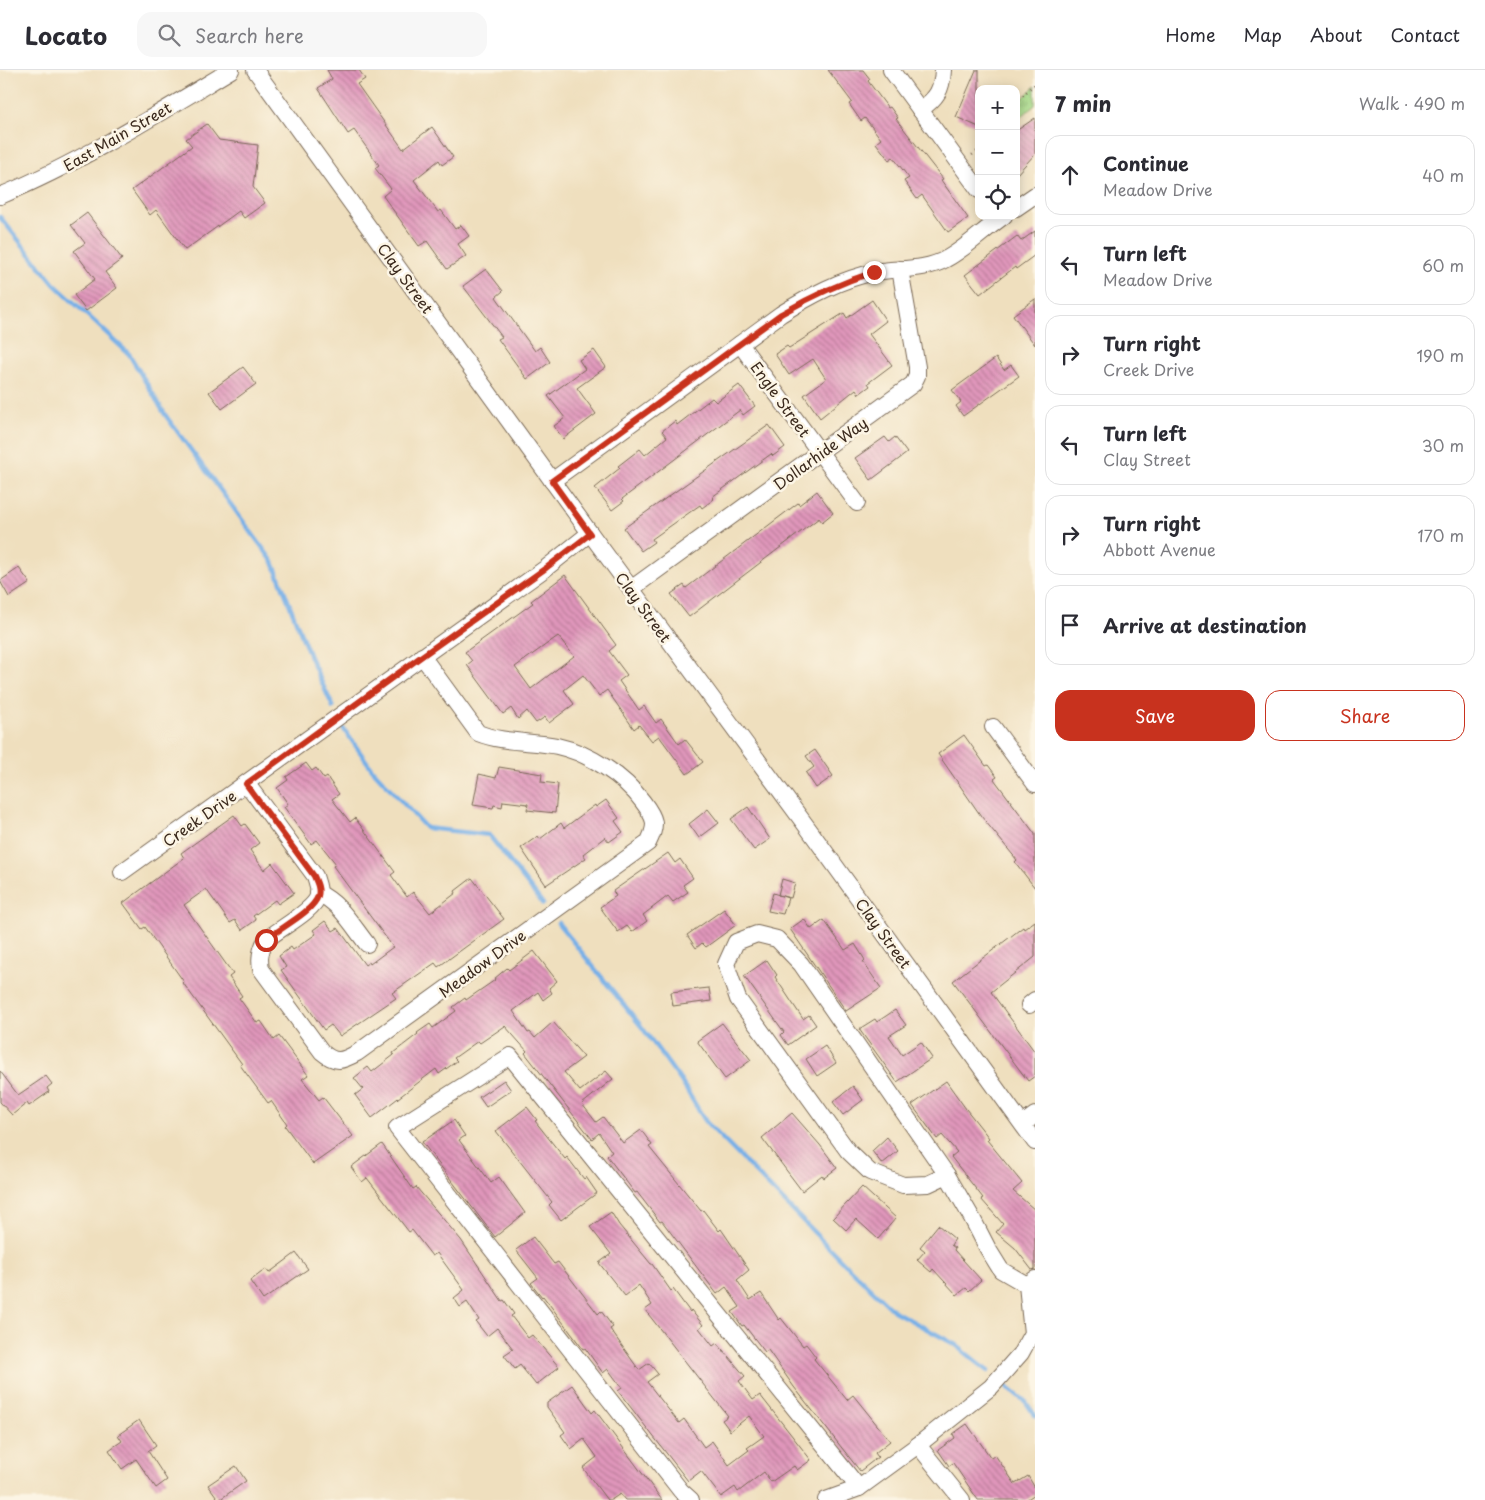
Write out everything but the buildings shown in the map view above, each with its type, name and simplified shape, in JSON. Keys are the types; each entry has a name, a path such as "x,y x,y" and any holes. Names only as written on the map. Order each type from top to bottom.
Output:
{"street":[{"name":"East Main Street","path":"0,196 74,161 231,70"},
{"name":"Clay Street","path":"255,70 590,534 804,823 1029,1120 1035,1142"},
{"path":"891,70 975,185"},
{"path":"920,110 932,102 942,86 943,70"},
{"path":"1020,205 1035,194"},
{"path":"552,481 781,314 812,295 847,280 874,272 929,266 946,259 997,220"},
{"name":"Dollarhide Way","path":"631,589 913,384 917,376 917,367 900,269"},
{"name":"Engle Street","path":"740,344 857,503"},
{"name":"Creek Drive","path":"122,872 546,568 590,534"},
{"name":"Meadow Drive","path":"318,893 318,898 308,909 266,940 261,948 259,958 261,968 322,1052 337,1060 344,1060 357,1053 648,843 653,834 655,823 651,813 639,796 615,774 591,758 557,746 490,738 478,733 422,656"},
{"path":"993,727 1035,784"},
{"path":"246,784 314,876 318,886 318,893 328,898 340,908 366,944"},
{"path":"826,1500 860,1488 991,1387 1021,1353 1033,1334 1031,1282 1001,1270 947,1176 801,964 777,939 757,934 736,942 726,964 738,999 848,1151 870,1172 903,1186 928,1184 947,1176"},
{"path":"691,1500 681,1491 397,1128 510,1056 860,1488"},
{"path":"918,1445 962,1500"}],"path":[{"path":"1020,98 1035,84"},
{"path":"970,155 975,153"}],"green space":[{"path":"1035,86 1035,105 1020,118 1020,101"}],"waterway":[{"path":"0,217 54,284 129,354 166,416 273,562 310,657 333,707"},
{"path":"343,728 372,769 426,828 489,835 543,904"},
{"path":"558,923 641,1026 681,1081 706,1122 844,1263 894,1311 956,1345 988,1371"},
{"path":"1007,1387 1026,1402 1035,1416"}],"route":[{"path":"266,940 274,932 308,909 318,898 318,886 314,876 246,784 546,568 590,534 552,481 781,314 812,295 847,280 874,272"}]}
